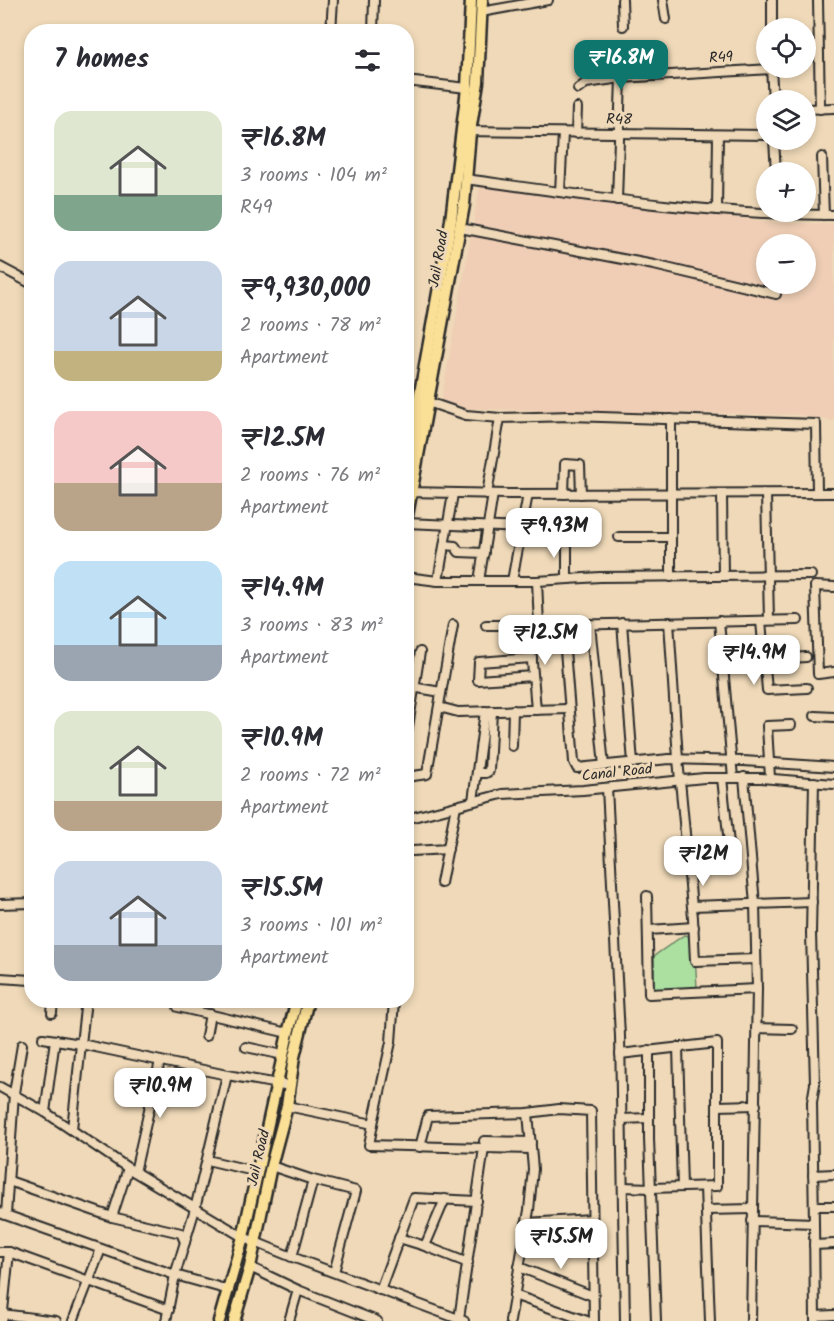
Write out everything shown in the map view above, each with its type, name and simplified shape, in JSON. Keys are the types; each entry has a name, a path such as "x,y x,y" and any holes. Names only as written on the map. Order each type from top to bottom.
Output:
{"main road":[{"path":"414,443 434,342 466,132 471,0"},
{"name":"Jail Road","path":"414,451 428,402 434,342 460,228 466,179 466,132 478,82 482,6"},
{"path":"219,1321 243,1237 295,1008"},
{"name":"Jail Road","path":"234,1321 256,1241 306,1008"}],"street":[{"path":"332,24 333,0"},
{"path":"373,24 374,0"},
{"path":"482,6 548,0"},
{"path":"622,0 623,26"},
{"path":"663,0 666,19"},
{"path":"772,0 772,18"},
{"path":"818,0 820,109"},
{"path":"617,200 622,63"},
{"name":"R49","path":"578,88 586,82 621,78 756,69"},
{"path":"414,82 467,88"},
{"path":"576,133 577,108"},
{"path":"816,109 834,108"},
{"name":"R48","path":"466,132 756,135"},
{"path":"560,192 563,133"},
{"path":"717,135 717,210"},
{"path":"822,157 824,215"},
{"path":"466,179 617,200 756,212"},
{"path":"816,215 834,215"},
{"path":"460,228 654,265 756,289"},
{"path":"0,267 24,280"},
{"path":"428,402 466,415 500,417 570,416 816,424 817,493"},
{"path":"479,581 488,527 500,417"},
{"path":"671,419 671,577"},
{"path":"564,494 565,464 580,465 581,494"},
{"path":"414,493 834,493"},
{"path":"438,581 453,494"},
{"path":"513,581 528,494"},
{"path":"722,494 723,576"},
{"path":"766,494 768,576 764,660 767,690 807,688"},
{"path":"414,523 522,528"},
{"path":"620,537 671,537"},
{"path":"567,539 567,579"},
{"path":"445,545 455,546 459,552 484,553"},
{"path":"414,578 438,581 537,581 811,575"},
{"path":"537,581 539,625"},
{"path":"834,586 815,586 818,674 834,672"},
{"path":"486,625 798,620"},
{"path":"719,621 733,778"},
{"path":"669,622 695,962 756,959"},
{"path":"622,623 633,763"},
{"path":"590,624 604,766"},
{"path":"529,625 536,710"},
{"path":"563,625 574,762 577,768 678,759 834,767"},
{"path":"414,776 427,774 453,626"},
{"path":"414,675 420,652"},
{"path":"764,660 806,657"},
{"path":"532,658 478,662 478,680 533,676"},
{"path":"414,688 441,692"},
{"path":"439,707 458,712 569,709"},
{"path":"512,746 513,710"},
{"path":"473,801 489,711"},
{"path":"815,716 834,717"},
{"path":"770,778 768,726 791,725"},
{"path":"744,777 755,904 757,989 751,1321"},
{"name":"Canal Road","path":"414,817 502,794 607,788 680,780 744,777 834,784"},
{"path":"722,778 729,844"},
{"path":"814,782 812,902 814,1084 812,1102 815,1318 834,1315"},
{"path":"607,788 620,1053 625,1321"},
{"path":"441,883 456,806"},
{"path":"414,851 448,849"},
{"path":"647,896 649,994 757,989"},
{"path":"692,906 812,902"},
{"path":"0,904 24,903"},
{"path":"649,930 694,927"},
{"path":"0,978 24,980"},
{"path":"52,1008 52,1013"},
{"path":"72,1129 85,1008"},
{"path":"183,1008 288,1033"},
{"path":"393,1008 391,1042 369,1146 531,1145"},
{"path":"206,1036 210,1014"},
{"path":"756,1028 792,1029"},
{"path":"43,1038 290,1086"},
{"path":"45,1112 55,1040"},
{"path":"620,1053 717,1043 717,1186 623,1187"},
{"path":"22,1045 14,1094 9,1180 3,1214 175,1275 229,1290"},
{"path":"246,1047 284,1055"},
{"path":"678,1047 682,1187"},
{"path":"649,1050 656,1321"},
{"path":"112,1217 131,1170 160,1061"},
{"path":"166,1321 175,1275 195,1209 227,1075"},
{"path":"0,1087 45,1112 131,1170 243,1237 462,1320 484,1144"},
{"path":"717,1106 756,1105"},
{"path":"286,1106 373,1124"},
{"path":"420,1147 428,1116 528,1113 559,1109 591,1111 594,1321"},
{"path":"510,1321 533,1169 528,1113"},
{"path":"621,1119 649,1118"},
{"path":"207,1160 258,1172"},
{"path":"271,1166 356,1191 334,1272"},
{"path":"813,1175 834,1174"},
{"path":"9,1180 112,1217 181,1233 185,1242"},
{"path":"292,1257 313,1180"},
{"path":"705,1186 710,1321"},
{"path":"380,1290 414,1198 477,1201"},
{"path":"425,1246 445,1199"},
{"path":"814,1206 834,1206"},
{"path":"706,1210 753,1209"},
{"path":"526,1223 592,1219"},
{"path":"752,1221 814,1223"},
{"path":"399,1238 468,1263"},
{"path":"814,1245 834,1244"},
{"path":"73,1321 101,1249"},
{"path":"0,1252 9,1252 169,1310"},
{"path":"9,1252 2,1318 56,1321"},
{"path":"250,1267 298,1290 377,1321"},
{"path":"519,1267 593,1296"},
{"path":"289,1321 298,1290"},
{"path":"514,1295 587,1321"}],"shaded area":[{"path":"480,185 756,222 834,223 834,421 800,415 440,408"}],"green space":[{"path":"684,935 694,937 697,988 654,991 654,956"}]}
